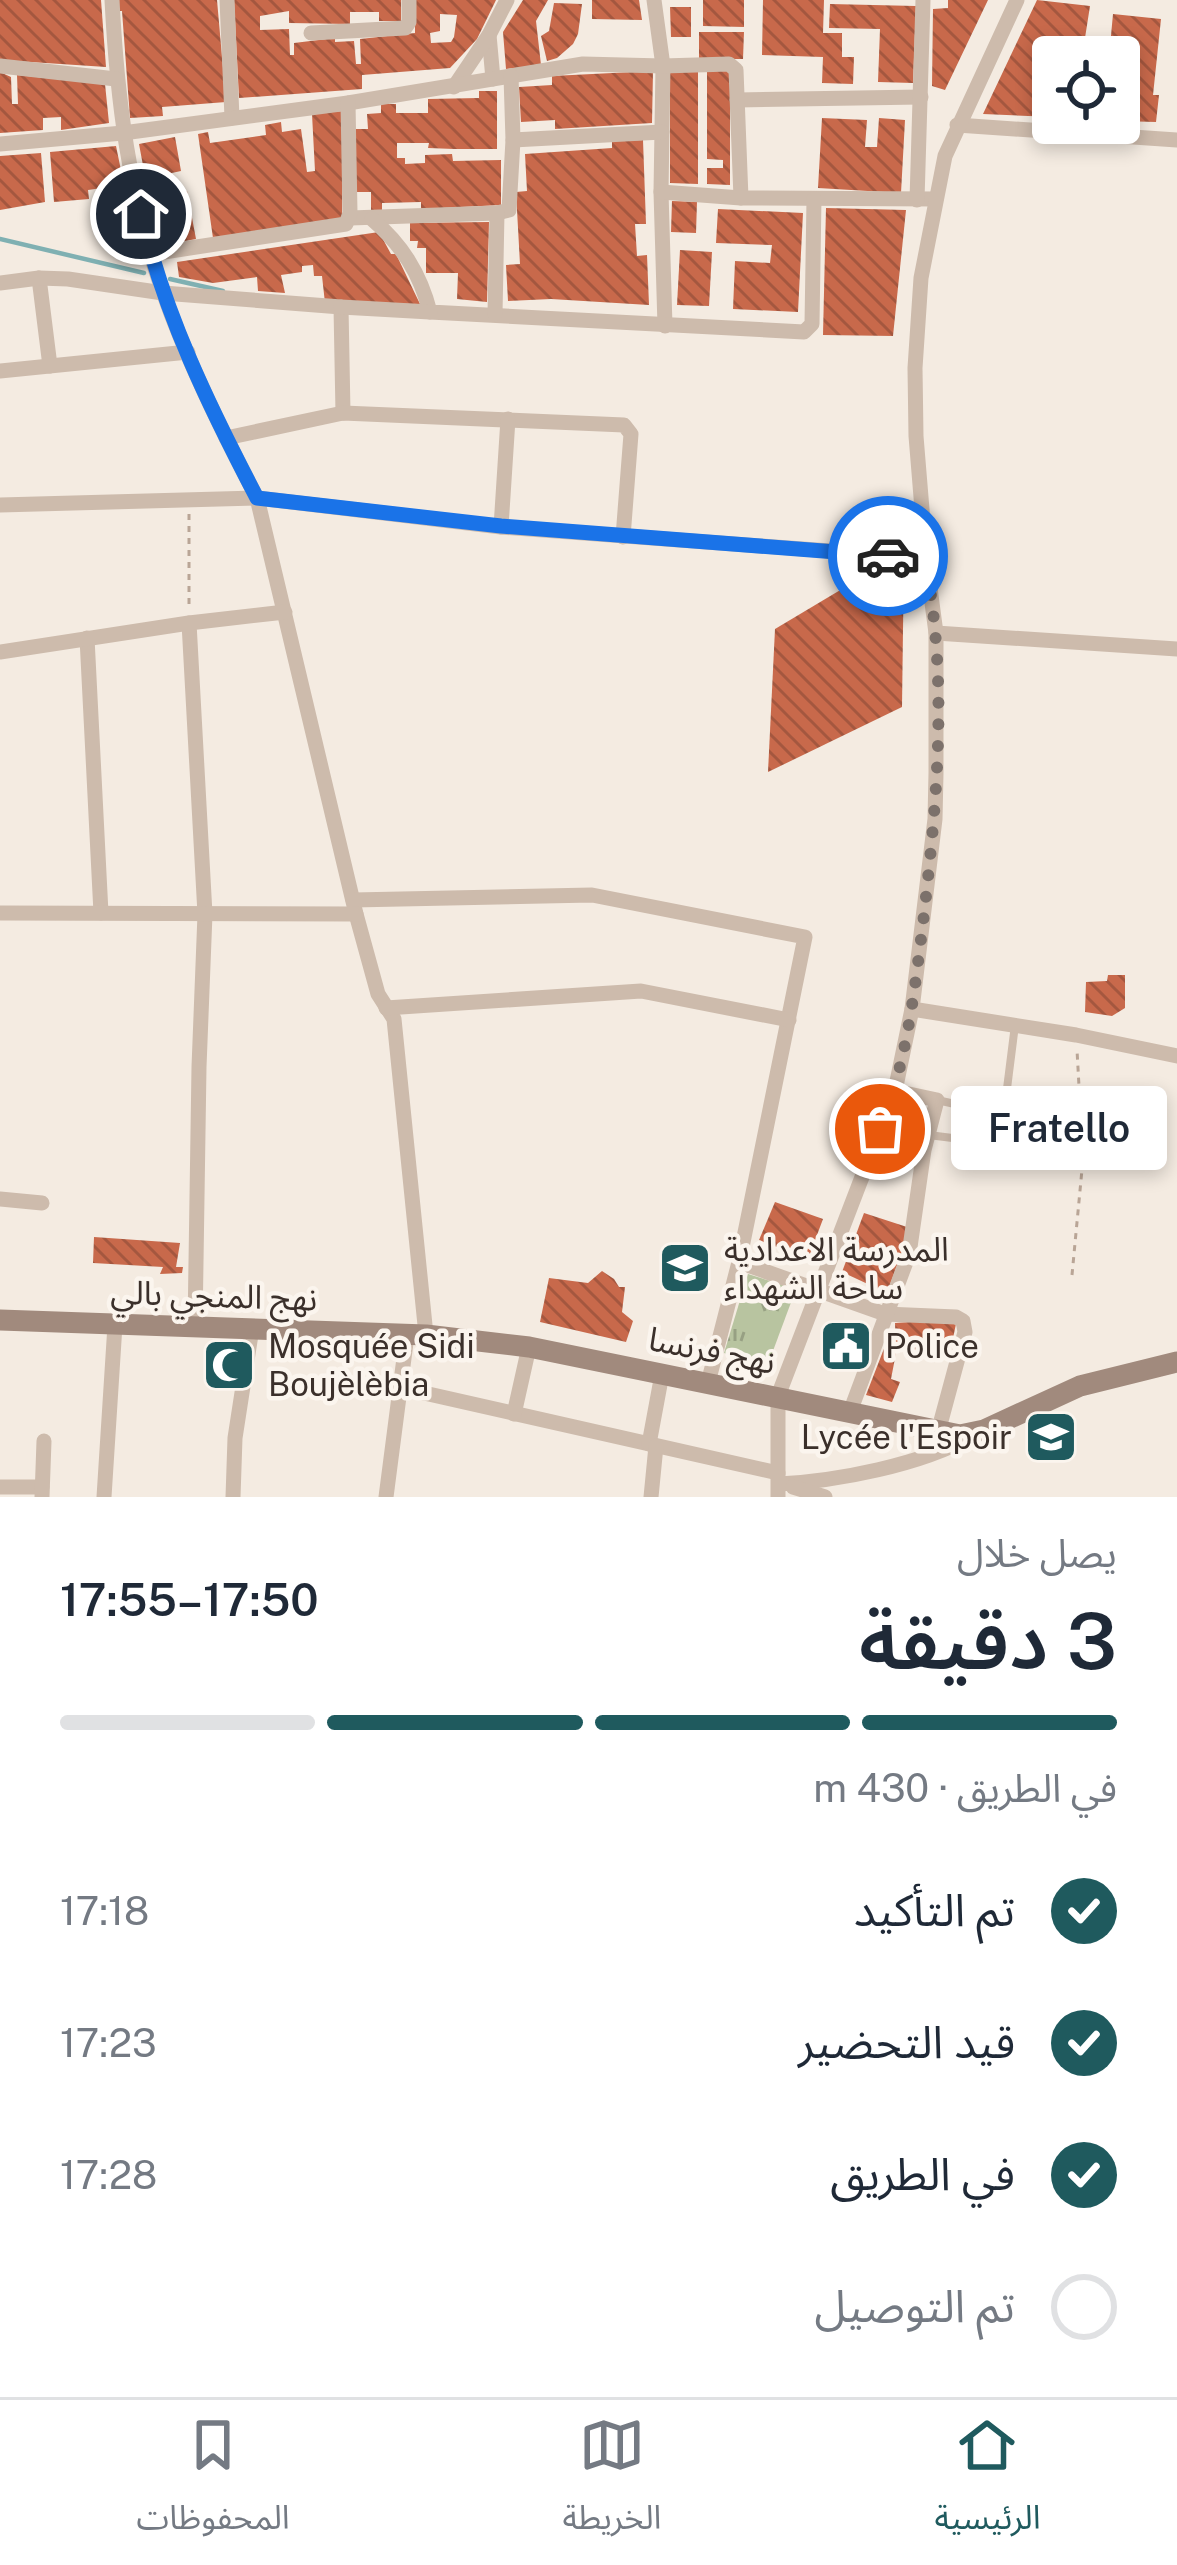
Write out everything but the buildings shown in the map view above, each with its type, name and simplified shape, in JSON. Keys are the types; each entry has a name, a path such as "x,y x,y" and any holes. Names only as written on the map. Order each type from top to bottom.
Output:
{"street":[{"path":"112,0 123,133 151,254 188,352 257,498 354,907 378,994 394,1019 417,1335 402,1388 386,1497"},
{"path":"227,0 232,118"},
{"path":"311,33 405,28 410,22 409,0"},
{"path":"454,86 507,0"},
{"path":"654,0 663,66 665,326"},
{"path":"917,200 923,0"},
{"path":"780,1484 778,1396 895,1091 913,1009 935,819 936,633 916,436 921,278 945,156 1017,0"},
{"path":"350,218 509,210 513,140 489,35"},
{"path":"0,144 348,103 583,64 732,65 736,70 740,198"},
{"path":"0,66 116,80"},
{"path":"737,100 921,97"},
{"path":"151,254 342,226 350,218 348,103"},
{"path":"957,125 1177,140"},
{"path":"513,140 662,132"},
{"path":"661,192 740,198 936,199"},
{"path":"0,283 39,278 341,308 804,332 810,328 814,199"},
{"path":"495,314 497,213"},
{"path":"372,219 396,240 413,267 430,312"},
{"path":"39,278 50,366"},
{"path":"341,308 343,413"},
{"path":"0,371 188,352"},
{"path":"226,438 343,413 627,427 631,434 623,537"},
{"path":"501,526 508,418"},
{"path":"0,505 257,498 501,526 926,559"},
{"path":"0,652 285,612"},
{"path":"189,623 205,914 195,1327"},
{"path":"936,633 1177,649"},
{"path":"87,638 101,913"},
{"path":"0,913 205,914 592,895 801,934 806,940 739,1262 708,1383"},
{"path":"386,1007 641,991 789,1020"},
{"path":"913,1009 1177,1056"},
{"path":"850,1412 909,1254 937,1100 895,1091"},
{"path":"0,1199 42,1203"},
{"path":"739,1262 885,1314 963,1321 938,1432"},
{"name":"نهج المنجي بالي","path":"0,1320 417,1335"},
{"path":"104,1497 115,1325"},
{"path":"233,1497 236,1438 252,1328"},
{"name":"نهج فرنسا","path":"417,1335 529,1347 938,1432 961,1435 984,1430"},
{"path":"514,1414 529,1347"},
{"path":"780,1484 824,1482 947,1450 1079,1386 1177,1362"},
{"path":"651,1497 662,1373"},
{"path":"402,1388 652,1445 825,1497"},
{"path":"0,1487 42,1492 44,1442"}],"lane":[{"path":"880,1129 1000,1144 1015,1025"},
{"path":"937,1100 1004,1115"}],"path":[{"path":"189,500 189,623"},
{"path":"1072,1275 1084,1159 1076,1035"}],"green space":[{"path":"748,1274 796,1289 767,1367 724,1353"}],"waterway":[{"path":"0,239 144,273"},
{"path":"170,279 223,291"}],"way so far":[{"path":"880,1129 895,1091 913,1009 936,773 936,633 926,559 888,556"}],"place":[{"name":"Fratello","path":"880,1129"},
{"name":"المدرسة الاعدادية ساحة الشهداء","path":"685,1268"},
{"name":"Police","path":"846,1346"},
{"name":"Mosquée Sidi Boujèlèbia","path":"229,1365"},
{"name":"Lycée l'Espoir","path":"1051,1437"}],"route":[{"path":"141,214 163,293 257,498 501,526 888,556"}]}
